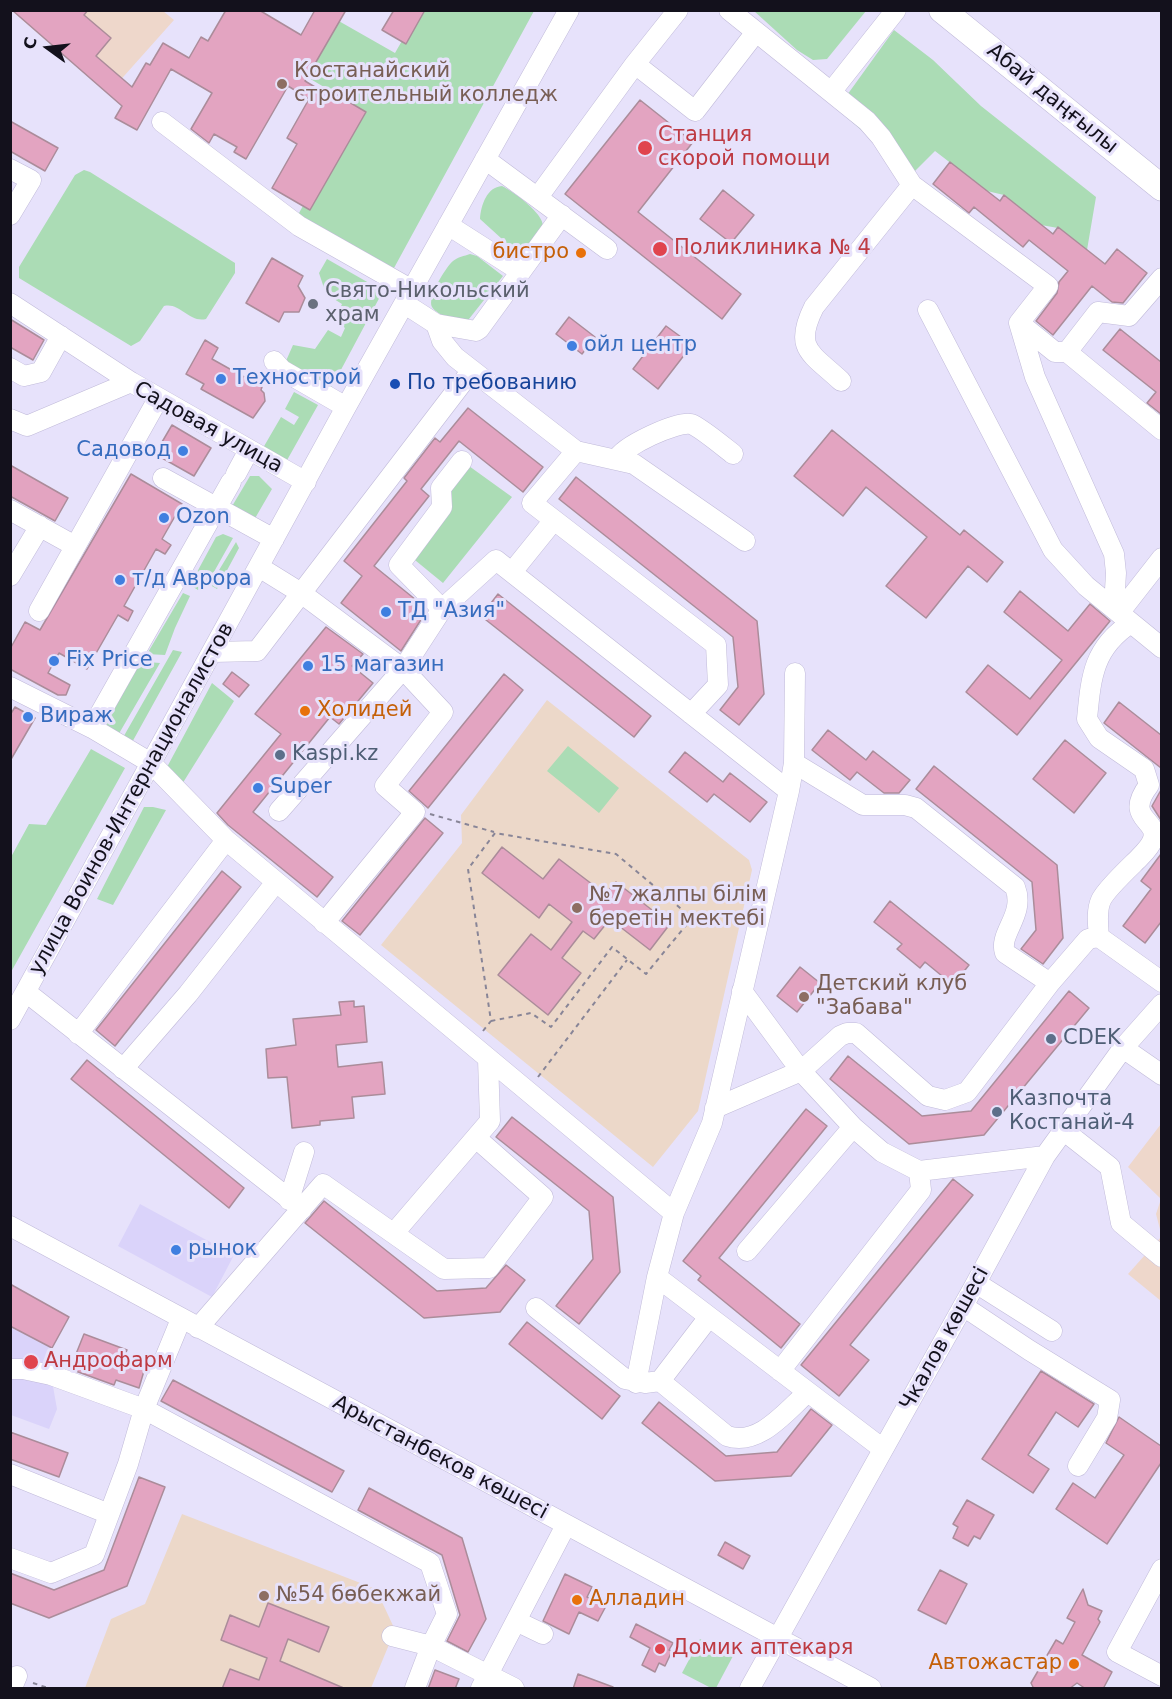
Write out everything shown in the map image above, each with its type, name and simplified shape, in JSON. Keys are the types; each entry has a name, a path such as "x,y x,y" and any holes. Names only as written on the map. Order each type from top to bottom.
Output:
{"main road":[{"name":"Абай даңғылы","path":"942,10 1161,188"},
{"name":"Абай даңғылы","path":"969,10 1161,166"}],"street":[{"name":"улица Воинов-Интернационалистов","path":"10,1020 346,407 569,10"},
{"path":"538,197 635,64 678,10"},
{"path":"729,10 867,120 881,137 912,185 1048,286 1019,323"},
{"path":"831,92 896,10"},
{"path":"635,64 695,111 756,32"},
{"path":"162,122 300,226 409,297 436,324 442,341 455,357 576,451 634,464 745,541"},
{"path":"485,159 607,249"},
{"path":"10,169 31,180 10,215"},
{"path":"841,381 810,352 804,342 806,324 814,306 912,185"},
{"path":"436,324 476,331 479,329 562,215"},
{"path":"448,225 520,272"},
{"path":"1067,352 1098,312 1130,316 1161,278"},
{"path":"10,303 131,382"},
{"path":"928,310 1053,550 1086,586 1161,648"},
{"path":"1019,323 1055,352 1067,352 1161,430"},
{"path":"1019,323 1035,377 1114,554 1116,573 1114,590 1125,618"},
{"path":"10,368 24,376 41,372 61,336"},
{"path":"274,361 282,370 346,407"},
{"path":"213,652 257,651 472,370"},
{"name":"Садовая улица","path":"10,419 27,426 131,382 306,482"},
{"path":"39,611 158,399"},
{"path":"618,459 619,455 629,447 681,423 696,426 733,454"},
{"path":"92,728 249,450"},
{"path":"576,451 532,503 716,645 718,685 691,714"},
{"path":"442,609 399,565 442,507 441,488 462,461"},
{"path":"164,478 274,539"},
{"path":"10,510 75,546"},
{"path":"512,572 554,520"},
{"path":"10,576 40,526"},
{"path":"1099,937 1097,918 1102,898 1146,851 1153,839 1153,829 1141,815 1139,805 1142,794 1149,785 1144,770 1099,738 1087,719 1095,664 1118,632 1161,558"},
{"path":"279,811 403,669 442,609 496,560 789,791"},
{"path":"259,567 301,593 403,669 442,712 385,786 415,812 324,923"},
{"path":"636,1383 657,1277 674,1213 712,1123 789,791 794,764 795,673"},
{"path":"10,687 92,728 151,764 226,840 674,1213"},
{"path":"794,764 863,805 905,805 916,808 1015,887 1019,905 1004,944 1005,953 1050,983"},
{"path":"78,1034 226,840"},
{"path":"123,1069 188,994 276,882"},
{"path":"715,1108 801,1071 840,1036 847,1033 856,1033 928,1096 945,1100 967,1092 1050,983 1088,939 1099,937 1161,982"},
{"path":"742,991 801,1071 853,1127 882,1152 919,1171 1045,1156"},
{"path":"26,992 295,1204"},
{"name":"Чкалов көшесі","path":"750,1689 1045,1156 1124,1048 1161,1004"},
{"path":"1124,1048 1161,1075"},
{"path":"394,1233 490,1122 488,1059"},
{"path":"747,1251 853,1127"},
{"path":"1063,1130 1110,1167 1121,1223 1161,1257"},
{"path":"10,1558 51,1573 94,1555 128,1464 144,1409 189,1323 295,1204 323,1184 444,1269 489,1268 543,1197 476,1138"},
{"path":"295,1204 304,1152"},
{"path":"780,1371 921,1190 919,1171"},
{"name":"Арыстанбеков көшесі","path":"10,1226 871,1689"},
{"path":"657,1277 883,1449"},
{"path":"976,1283 1052,1331"},
{"path":"963,1306 1110,1400 1107,1418 1078,1466"},
{"path":"536,1308 625,1379 636,1383 660,1380 709,1317"},
{"path":"10,1369 23,1369 51,1375 144,1409 430,1563 447,1614 430,1646 415,1689"},
{"path":"660,1380 727,1436 736,1439 748,1439 759,1434 808,1392"},
{"path":"10,1474 109,1514"},
{"path":"485,1682 566,1525"},
{"path":"1161,1569 1117,1652 1161,1676"},
{"path":"516,1621 543,1634"},
{"path":"392,1636 430,1646 485,1682 514,1689"}],"path":[{"path":"415,812 495,833 616,854 692,918 646,974 612,947 551,1027 531,1013 490,1021 472,1045"},
{"path":"490,1021 468,869 495,833"},
{"path":"527,1091 628,960"}],"shaded area":[{"path":"12,11 163,11 174,20 108,94"},
{"name":"№7 жалпы білім беретін мектебі","path":"547,700 749,860 752,870 698,1111 653,1167 381,945 462,843 461,815"},
{"path":"1161,1124 1161,1199 1128,1167"},
{"path":"1161,1199 1161,1233 1156,1214"},
{"name":"рынок","path":"140,1204 234,1255 212,1297 118,1246"},
{"path":"1161,1237 1161,1301 1128,1274"},
{"name":"Андрофарм","path":"10,1284 69,1317 52,1348 51,1375 57,1409 49,1429 11,1415"},
{"name":"№54 бөбекжай","path":"182,1514 376,1589 395,1630 371,1688 85,1688 111,1619 145,1604"}],"green space":[{"path":"419,11 534,11 394,268 383,270 294,222 358,107 307,77 337,20 395,53"},
{"path":"754,11 866,11 827,59 813,60 797,50"},
{"path":"894,30 933,60 981,106 1096,197 1087,250 1058,228 1041,225 1004,195 987,191 935,151 912,174 837,109"},
{"path":"84,170 235,263 235,273 206,319 195,318 175,307 164,306 140,341 131,346 19,278 19,267 75,175"},
{"path":"502,186 527,203 542,221 543,226 524,251 513,249 480,219 489,193"},
{"path":"470,254 477,256 503,276 465,324 438,313 431,303 438,283 453,261"},
{"path":"327,259 383,291 327,396 282,370 293,345 315,349 328,330 341,337 345,328 335,320 342,304 326,294 319,273"},
{"path":"294,392 318,405 286,462 263,448 281,417 294,425 299,417 285,409"},
{"path":"462,461 512,497 443,583 410,556 444,488"},
{"path":"250,476 259,476 272,489 250,527 231,508"},
{"path":"223,534 233,538 206,586 198,590 190,585 216,537"},
{"path":"236,542 239,548 217,589 210,585"},
{"path":"183,593 190,596 165,655 147,654"},
{"path":"173,650 182,652 130,746 121,741"},
{"path":"134,661 160,663 117,737 98,727"},
{"path":"212,683 234,701 174,797 166,769"},
{"path":"568,746 619,788 599,813 547,771"},
{"path":"91,749 125,768 11,972 11,857 29,824 46,825"},
{"path":"144,807 166,810 113,905 97,899"},
{"path":"700,1639 733,1656 716,1688 711,1688 682,1673"}],"building":[{"path":"12,10 88,10 84,15 111,38 96,56 132,87 146,63 150,65 163,43 189,58 201,37 208,41 226,10 259,10 301,35 315,10 346,10 305,81 325,93 327,89 366,112 310,210 272,188 297,144 287,138 309,99 288,86 246,159 234,152 237,147 214,134 209,143 191,129 212,93 171,69 137,130 115,118 122,106"},
{"path":"394,10 425,10 406,44 382,30"},
{"path":"640,100 693,142 638,212 741,294 722,319 565,194"},
{"path":"10,121 58,148 45,171 10,151"},
{"path":"950,162 1000,201 1004,195 1053,234 1058,227 1105,264 1117,249 1147,273 1123,303 1112,302 1092,286 1053,335 1036,321 1057,293 1059,282 1068,271 1029,240 1023,247 974,207 969,213 933,184"},
{"path":"723,190 754,215 731,243 700,219"},
{"path":"272,258 303,276 298,286 305,298 299,312 284,312 279,322 246,303"},
{"path":"569,317 595,337 582,354 556,334"},
{"path":"10,319 44,340 33,360 10,347"},
{"path":"666,326 692,345 658,389 633,369"},
{"path":"1120,329 1161,362 1161,414 1147,403 1156,392 1103,350"},
{"name":"Технострой","path":"205,340 218,348 212,359 262,387 265,401 253,418 201,389 204,384 186,374"},
{"path":"468,408 543,467 523,492 459,441 421,489 429,496 374,566 416,600 412,605 424,615 401,651 341,603 362,576 344,561 407,481 404,478 435,438 440,442"},
{"name":"Садовод","path":"172,425 211,448 194,476 155,454"},
{"path":"832,430 960,535 964,530 1003,562 987,582 968,566 926,618 886,586 927,537 866,487 843,516 794,476"},
{"path":"10,465 68,498 55,521 10,496"},
{"path":"131,474 182,504 162,539 171,545 165,554 156,549 124,606 133,611 128,621 118,615 87,669 59,653 48,673 70,685 66,695 58,695 10,669 10,649 25,622 40,630"},
{"path":"576,477 757,621 764,694 739,725 720,710 738,687 733,637 559,499"},
{"path":"1020,591 1068,631 1090,604 1110,621 1017,735 966,692 988,665 1030,699 1062,660 1004,612"},
{"path":"498,594 651,716 634,737 481,616"},
{"path":"326,627 363,654 352,666 373,683 339,724 330,717 253,812 333,877 317,897 228,825 217,813 281,734 255,714"},
{"path":"232,672 249,685 239,697 223,684"},
{"path":"504,674 523,690 428,808 409,791"},
{"path":"1119,702 1161,735 1161,768 1104,723"},
{"path":"15,707 35,718 10,761 10,715"},
{"path":"828,730 866,760 873,751 910,780 899,793 884,793 857,772 850,780 812,750"},
{"path":"1065,740 1106,773 1074,813 1033,779"},
{"path":"685,752 723,782 730,773 767,802 750,822 714,794 707,802 669,772"},
{"path":"934,766 1057,865 1063,938 1043,964 1021,949 1036,930 1032,882 916,789"},
{"path":"1161,790 1161,820 1152,806"},
{"path":"425,818 443,833 360,935 342,921"},
{"path":"502,847 543,879 559,859 605,894 616,882 670,924 650,950 610,919 594,939 583,931 562,958 581,973 548,1015 498,975 531,934 551,950 572,922 549,904 539,918 482,873"},
{"path":"1161,854 1161,922 1145,943 1123,926 1151,889 1141,881"},
{"path":"222,871 241,887 115,1046 96,1030"},
{"path":"890,901 969,965 953,985 925,962 920,968 897,949 902,944 874,922"},
{"path":"800,967 820,983 797,1012 777,996"},
{"path":"1069,991 1089,1008 984,1135 909,1144 830,1079 848,1056 922,1116 971,1111"},
{"path":"354,1001 354,1007 364,1006 367,1042 336,1045 338,1067 382,1062 385,1094 352,1097 354,1118 320,1121 320,1125 292,1128 287,1077 268,1078 266,1049 296,1045 293,1019 341,1015 339,1002"},
{"path":"87,1060 244,1188 229,1208 71,1079"},
{"path":"806,1109 827,1126 719,1258 800,1324 781,1348 698,1280 701,1276 683,1261"},
{"path":"512,1117 613,1197 620,1272 579,1324 556,1306 593,1259 589,1211 496,1137"},
{"path":"953,1179 973,1195 850,1345 869,1360 839,1396 801,1365"},
{"path":"324,1201 437,1291 486,1288 506,1265 525,1280 500,1312 424,1318 305,1223"},
{"path":"10,1284 69,1317 52,1348 10,1326"},
{"path":"527,1322 620,1396 602,1419 509,1344"},
{"path":"84,1334 127,1350 124,1357 146,1364 139,1388 116,1380 114,1385 70,1369"},
{"path":"1041,1371 1094,1404 1078,1427 1056,1412 1028,1455 1049,1469 1033,1493 982,1459"},
{"path":"173,1380 344,1471 332,1492 161,1401"},
{"path":"659,1402 726,1456 777,1452 811,1409 832,1425 791,1476 715,1481 642,1423"},
{"path":"1119,1417 1161,1446 1161,1463 1107,1544 1056,1509 1073,1483 1095,1498 1124,1455 1106,1443"},
{"path":"10,1432 68,1453 59,1477 10,1459"},
{"path":"139,1477 165,1487 127,1586 49,1618 10,1603 10,1573 54,1590 104,1570"},
{"path":"369,1488 462,1538 486,1619 468,1652 447,1641 460,1615 442,1555 358,1510"},
{"path":"967,1500 994,1515 980,1539 974,1536 968,1546 953,1538 958,1527 953,1524"},
{"path":"725,1542 750,1556 743,1569 718,1555"},
{"path":"940,1570 967,1584 946,1624 918,1610"},
{"path":"565,1574 592,1587 587,1597 606,1606 598,1621 579,1612 569,1634 543,1621"},
{"path":"1083,1589 1088,1605 1102,1611 1098,1619 1100,1622 1082,1655 1112,1672 1103,1689 1086,1689 1077,1683 1069,1689 1034,1689 1031,1683 1056,1640 1063,1644 1075,1622 1067,1618"},
{"path":"268,1603 329,1627 319,1652 288,1639 280,1661 346,1689 222,1689 230,1669 259,1680 267,1658 221,1640 230,1615 259,1627"},
{"name":"Домик аптекаря","path":"636,1624 673,1643 665,1666 659,1663 655,1672 642,1665 650,1648 630,1637"},
{"path":"435,1670 459,1679 455,1689 428,1689"},
{"path":"578,1674 613,1687 613,1689 573,1689"}],"place":[{"name":"Костанайский строительный колледж","path":"282,84"},
{"name":"Станция скорой помощи","path":"645,148"},
{"name":"Поликлиника № 4","path":"660,249"},
{"name":"бистро","path":"581,253"},
{"name":"Свято-Никольский храм","path":"313,304"},
{"name":"ойл центр","path":"572,346"},
{"name":"Технострой","path":"221,379"},
{"name":"По требованию","path":"395,384"},
{"name":"Садовод","path":"183,451"},
{"name":"Ozon","path":"164,518"},
{"name":"т/д Аврора","path":"120,580"},
{"name":"ТД \"Азия\"","path":"386,612"},
{"name":"Fix Price","path":"54,661"},
{"name":"15 магазин","path":"308,666"},
{"name":"Холидей","path":"305,711"},
{"name":"Вираж","path":"28,717"},
{"name":"Kaspi.kz","path":"280,755"},
{"name":"Super","path":"258,788"},
{"name":"№7 жалпы білім беретін мектебі","path":"577,908"},
{"name":"Детский клуб \"Забава\"","path":"804,997"},
{"name":"CDEK","path":"1051,1039"},
{"name":"Казпочта Костанай-4","path":"997,1112"},
{"name":"рынок","path":"176,1250"},
{"name":"Андрофарм","path":"31,1362"},
{"name":"№54 бөбекжай","path":"264,1596"},
{"name":"Алладин","path":"577,1600"},
{"name":"Домик аптекаря","path":"660,1649"},
{"name":"Автожастар","path":"1074,1664"}]}
